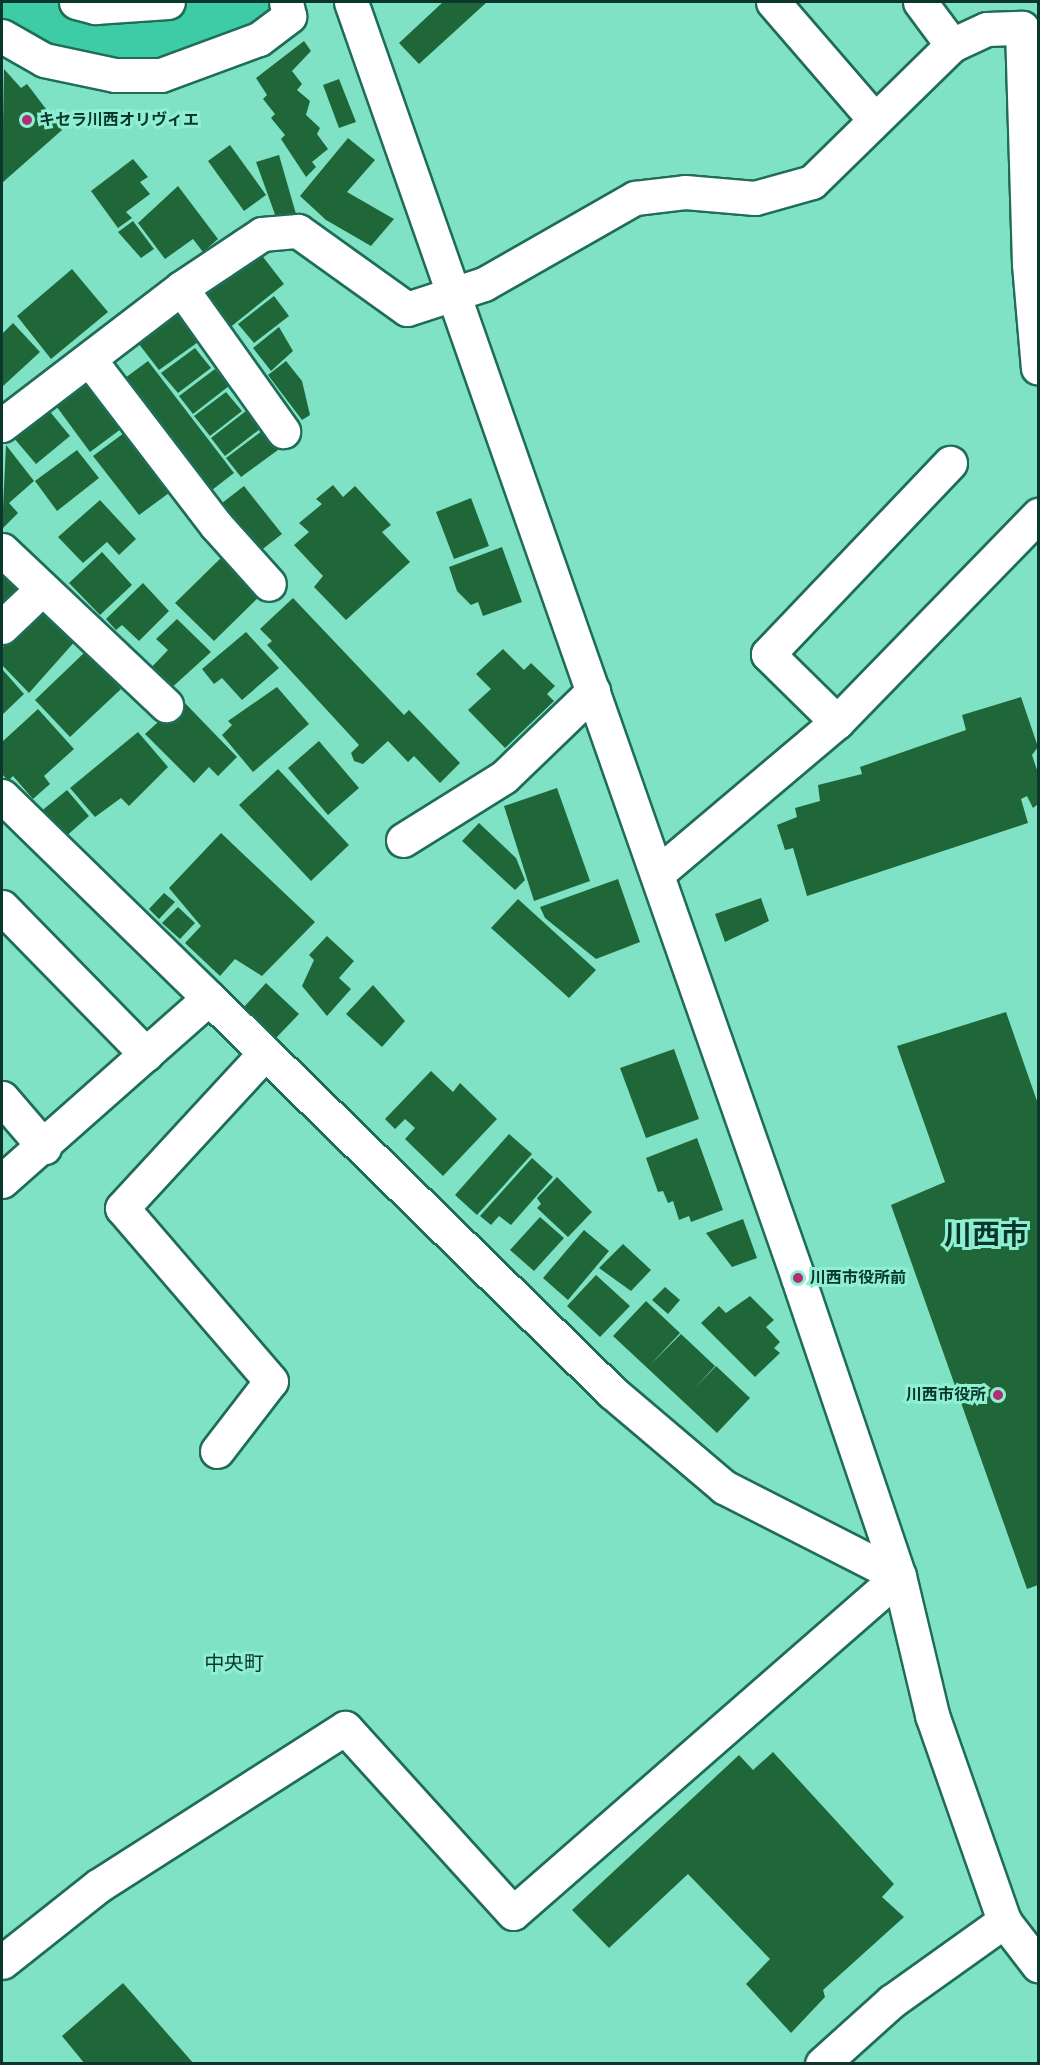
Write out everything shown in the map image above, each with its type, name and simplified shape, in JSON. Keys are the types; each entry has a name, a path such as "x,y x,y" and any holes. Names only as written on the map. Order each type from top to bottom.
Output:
{"street":[{"path":"76,2 95,7 168,2"},
{"path":"2,36 44,60 115,75 161,75 259,39 289,16 286,2"},
{"path":"351,2 658,873 899,1576 932,1715 1026,1944 892,2001 822,2064"},
{"path":"773,2 873,118"},
{"path":"920,2 952,45"},
{"path":"998,2 1030,31 1029,264 1038,368"},
{"path":"2,425 181,288 262,234 298,231 408,309 453,296 570,239 635,198 685,192 755,198 812,182 873,118 952,45 987,28 1030,31"},
{"path":"181,288 283,431"},
{"path":"88,359 216,525 269,584"},
{"path":"837,722 768,654 950,464"},
{"path":"658,873 837,722 1038,514"},
{"path":"2,550 166,705"},
{"path":"2,627 42,589"},
{"path":"403,840 504,777 593,691"},
{"path":"2,796 612,1392 724,1487 899,1576"},
{"path":"2,907 146,1054"},
{"path":"2,1181 44,1147 209,998"},
{"path":"217,1451 272,1381 122,1208 265,1053"},
{"path":"2,1098 44,1147"},
{"path":"2,1962 98,1886 345,1728 513,1913 899,1576"}],"building":[{"path":"443,2 487,2 419,64 399,43"},
{"path":"304,41 311,51 292,71 302,84 297,90 310,101 306,115 320,128 317,134 328,149 312,162 316,167 306,177 281,139 285,135 271,118 275,114 263,99 267,95 256,78"},
{"name":"キセラ川西オリヴィエ","path":"4,69 21,88 27,84 62,130 2,183"},
{"path":"339,79 356,122 339,128 323,85"},
{"path":"348,138 375,160 347,192 394,219 371,246 326,220 300,196"},
{"path":"230,145 266,195 244,211 208,161"},
{"path":"279,155 296,214 277,220 256,162"},
{"path":"133,159 148,177 140,182 150,194 126,212 132,218 118,228 91,191"},
{"path":"178,186 218,239 203,252 193,239 165,259 138,223"},
{"path":"133,221 154,249 141,258 118,232"},
{"path":"260,253 284,284 228,329 204,297"},
{"path":"72,269 108,312 51,359 17,316"},
{"path":"274,296 289,316 254,343 238,324"},
{"path":"177,309 201,340 159,370 135,339"},
{"path":"13,323 40,352 2,387 2,334"},
{"path":"279,327 293,351 271,371 253,348"},
{"path":"195,348 211,368 178,393 161,373"},
{"path":"148,361 234,473 203,497 121,381"},
{"path":"286,361 302,381 310,415 302,420 268,375"},
{"path":"215,369 229,386 193,414 179,396"},
{"path":"81,377 121,429 90,452 51,399"},
{"path":"226,392 242,411 210,436 194,416"},
{"path":"42,402 70,436 36,464 7,430"},
{"path":"246,411 260,429 225,456 211,438"},
{"path":"262,431 282,447 241,477 226,458"},
{"path":"124,433 169,493 139,515 93,456"},
{"path":"6,445 34,481 9,503 18,513 2,529"},
{"path":"77,450 99,478 57,511 35,481"},
{"path":"333,485 343,497 355,486 391,525 382,532 410,562 346,620 314,587 323,576 294,545 309,532 299,523 322,504 316,499"},
{"path":"244,486 282,534 255,555 217,507"},
{"path":"471,498 489,546 454,559 436,512"},
{"path":"100,500 136,539 119,555 107,542 83,563 58,537"},
{"path":"502,547 522,602 483,616 478,602 471,605 457,591 449,567"},
{"path":"228,551 267,589 214,641 175,603"},
{"path":"102,552 132,585 100,615 69,583"},
{"path":"2,565 21,586 2,602"},
{"path":"143,583 169,611 139,641 122,625 116,630 106,619"},
{"path":"293,598 404,715 409,710 460,763 440,783 414,756 408,762 388,741 363,764 354,761 351,753 359,745 267,645 272,641 260,629"},
{"path":"46,607 77,639 29,693 2,665 2,648"},
{"path":"177,619 211,652 168,691 147,672 168,650 156,639"},
{"path":"246,632 279,668 242,700 222,678 214,684 202,669"},
{"path":"503,649 524,670 531,663 555,686 547,694 554,701 505,748 468,710 491,689 476,674"},
{"path":"85,652 121,689 70,737 35,700"},
{"path":"2,669 24,694 2,715"},
{"path":"277,687 309,724 253,772 222,735 232,725 228,721"},
{"path":"1021,697 1038,747 1032,755 1038,773 1038,804 1033,808 1027,796 1021,799 1028,823 807,896 793,848 785,850 777,825 797,817 795,808 820,801 818,785 862,774 860,767 966,730 962,715"},
{"path":"182,700 237,757 218,776 209,767 194,783 145,734"},
{"path":"38,709 74,749 44,776 50,784 33,799 13,776 8,781 2,774 2,742"},
{"path":"138,732 168,767 129,806 121,798 95,817 70,788"},
{"path":"319,741 359,788 328,815 288,768"},
{"path":"278,769 349,845 311,881 239,805"},
{"path":"557,788 590,881 534,901 504,806"},
{"path":"67,790 89,816 64,838 39,813"},
{"path":"479,823 516,858 525,880 515,890 462,841"},
{"path":"221,833 315,922 262,976 235,959 220,976 185,943 201,926 169,888"},
{"path":"618,879 640,942 596,959 545,918 540,907"},
{"path":"164,893 175,902 159,919 149,909"},
{"path":"761,898 769,921 725,942 715,914"},
{"path":"518,899 596,970 569,998 491,928"},
{"path":"178,907 195,923 180,939 162,923"},
{"path":"327,936 354,961 339,978 351,989 327,1016 302,986 314,960 309,955"},
{"path":"266,983 299,1014 276,1038 244,1007"},
{"path":"373,985 405,1021 382,1047 346,1014"},
{"name":"川西市役所","path":"1006,1012 1038,1104 1038,1585 1027,1589 891,1205 945,1182 897,1046"},
{"path":"674,1049 699,1119 646,1138 620,1068"},
{"path":"431,1071 453,1092 460,1083 497,1119 443,1176 405,1139 415,1128 405,1119 395,1129 385,1119"},
{"path":"509,1134 532,1154 477,1215 455,1195"},
{"path":"697,1138 723,1210 691,1222 689,1216 679,1220 673,1201 668,1203 663,1191 658,1192 646,1158"},
{"path":"532,1158 553,1177 511,1225 499,1216 491,1225 480,1216"},
{"path":"557,1177 592,1212 568,1237 537,1208 541,1204 537,1198"},
{"path":"540,1217 564,1238 534,1271 510,1250"},
{"path":"743,1219 757,1258 732,1267 706,1233"},
{"path":"584,1230 609,1251 568,1300 543,1278"},
{"path":"623,1244 651,1270 631,1291 599,1268"},
{"path":"596,1275 630,1306 600,1337 567,1306"},
{"path":"665,1287 680,1300 668,1314 652,1300"},
{"path":"750,1296 774,1320 766,1327 780,1342 774,1348 780,1353 755,1377 701,1323 719,1306 726,1313"},
{"path":"646,1301 680,1333 650,1365 681,1334 715,1366 694,1389 716,1366 750,1398 717,1433 613,1336"},
{"path":"773,1752 894,1884 882,1897 904,1917 823,1990 825,1997 791,2033 746,1984 770,1959 688,1874 609,1948 572,1910 739,1755 753,1770"},
{"path":"123,1983 194,2064 85,2064 62,2036"}],"waterway":[{"path":"9,2 36,26 120,43 239,19"}],"place":[{"name":"キセラ川西オリヴィエ","path":"27,120"},
{"name":"川西市役所前","path":"798,1278"},
{"name":"川西市役所","path":"998,1395"}],"district":[{"name":"川西市","path":"986,1235"},
{"name":"中央町","path":"234,1663"}]}
